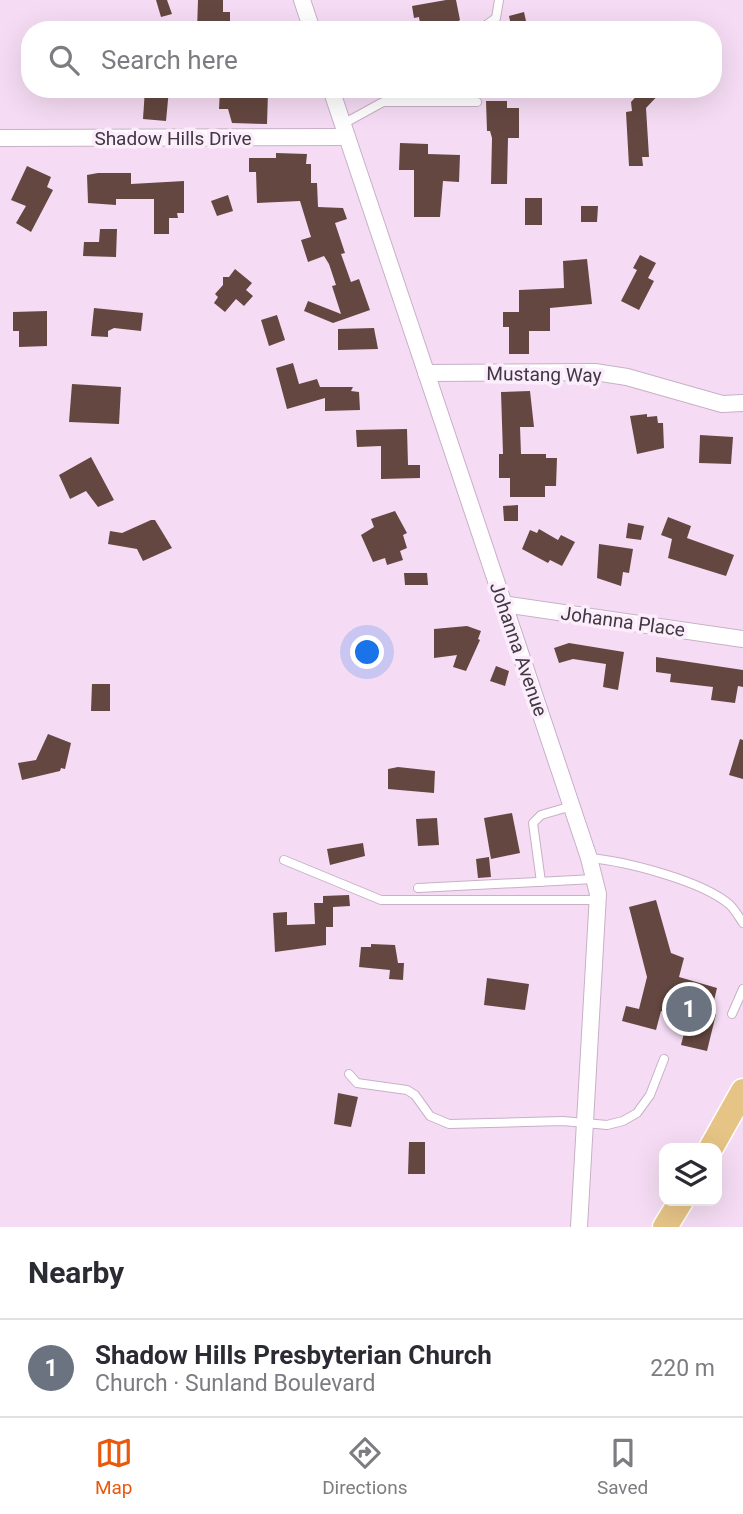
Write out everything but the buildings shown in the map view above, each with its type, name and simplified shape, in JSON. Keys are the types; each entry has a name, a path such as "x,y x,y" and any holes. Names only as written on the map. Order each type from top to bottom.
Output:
{"main road":[{"path":"713,1143 743,1091"},
{"path":"665,1227 678,1206"}],"street":[{"path":"302,0 309,21"},
{"name":"Johanna Avenue","path":"334,98 385,242 594,879 598,900 579,1227"},
{"name":"Shadow Hills Drive","path":"0,138 345,131"},
{"name":"Mustang Way","path":"426,373 595,372 627,377 722,404 743,403"},
{"name":"Johanna Place","path":"503,604 743,639"}],"lane":[{"path":"492,21 496,18 499,0"},
{"path":"345,131 383,102 477,102"},
{"path":"541,882 533,823 541,816 572,806"},
{"path":"589,858 634,865 713,893 731,906 743,923"},
{"path":"284,860 381,900 598,900"},
{"path":"418,888 594,879"},
{"path":"732,1014 743,989"},
{"path":"349,1074 357,1083 407,1090 415,1095 430,1116 449,1124 607,1125 623,1121 637,1113 650,1095 664,1059"}],"place":[{"name":"Shadow Hills Presbyterian Church","path":"689,1009"}]}
